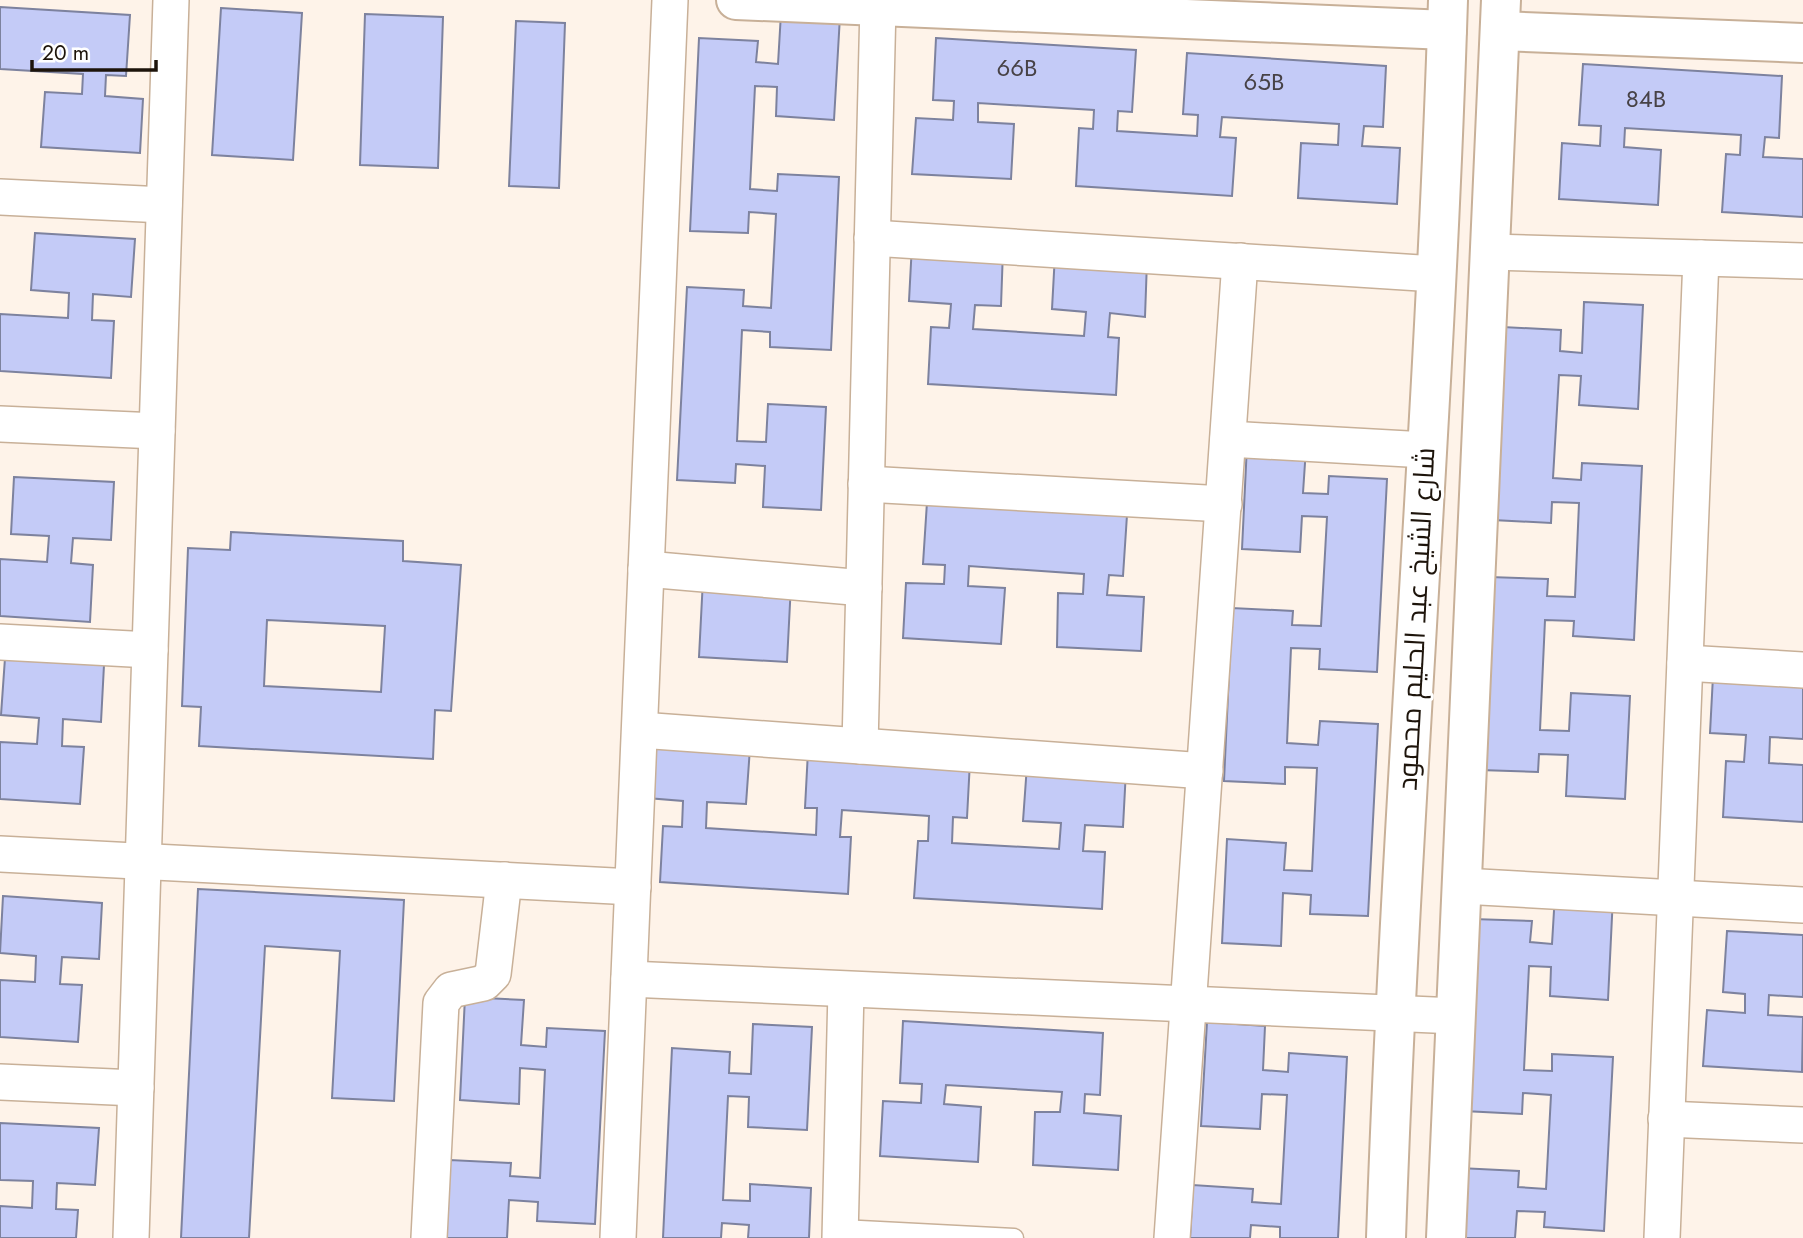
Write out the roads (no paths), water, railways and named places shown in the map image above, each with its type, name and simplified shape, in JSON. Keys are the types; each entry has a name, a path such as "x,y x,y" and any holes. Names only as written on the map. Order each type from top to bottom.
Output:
{"street":[{"path":"131,1238 171,0"},
{"path":"618,1238 670,0"},
{"path":"736,0 1447,15"},
{"path":"860,746 878,5"},
{"name":"شارع الشيخ عبد الحليم محمود","path":"1386,1238 1394,1014 1436,274 1447,15"},
{"path":"1500,15 1803,43"},
{"name":"شارع الشيخ عبد الحليم محمود","path":"1446,1238 1500,15"},
{"path":"0,197 164,205"},
{"path":"872,238 1436,274"},
{"path":"1490,252 1803,261"},
{"path":"1662,1238 1701,258"},
{"path":"1172,1238 1241,261"},
{"path":"0,424 157,431"},
{"path":"1228,439 1426,450"},
{"path":"866,484 1224,504"},
{"path":"646,569 863,587"},
{"path":"0,642 150,650"},
{"path":"1685,663 1803,670"},
{"path":"640,730 1205,771"},
{"path":"0,854 634,887"},
{"path":"429,1238 442,1003 451,990 484,983 492,974 504,880"},
{"path":"1462,886 1803,905"},
{"path":"629,979 1455,1016"},
{"path":"840,1233 846,990"},
{"path":"0,1082 136,1088"},
{"path":"1666,1119 1803,1125"}],"lane":[{"path":"840,1233 1014,1238"}]}
